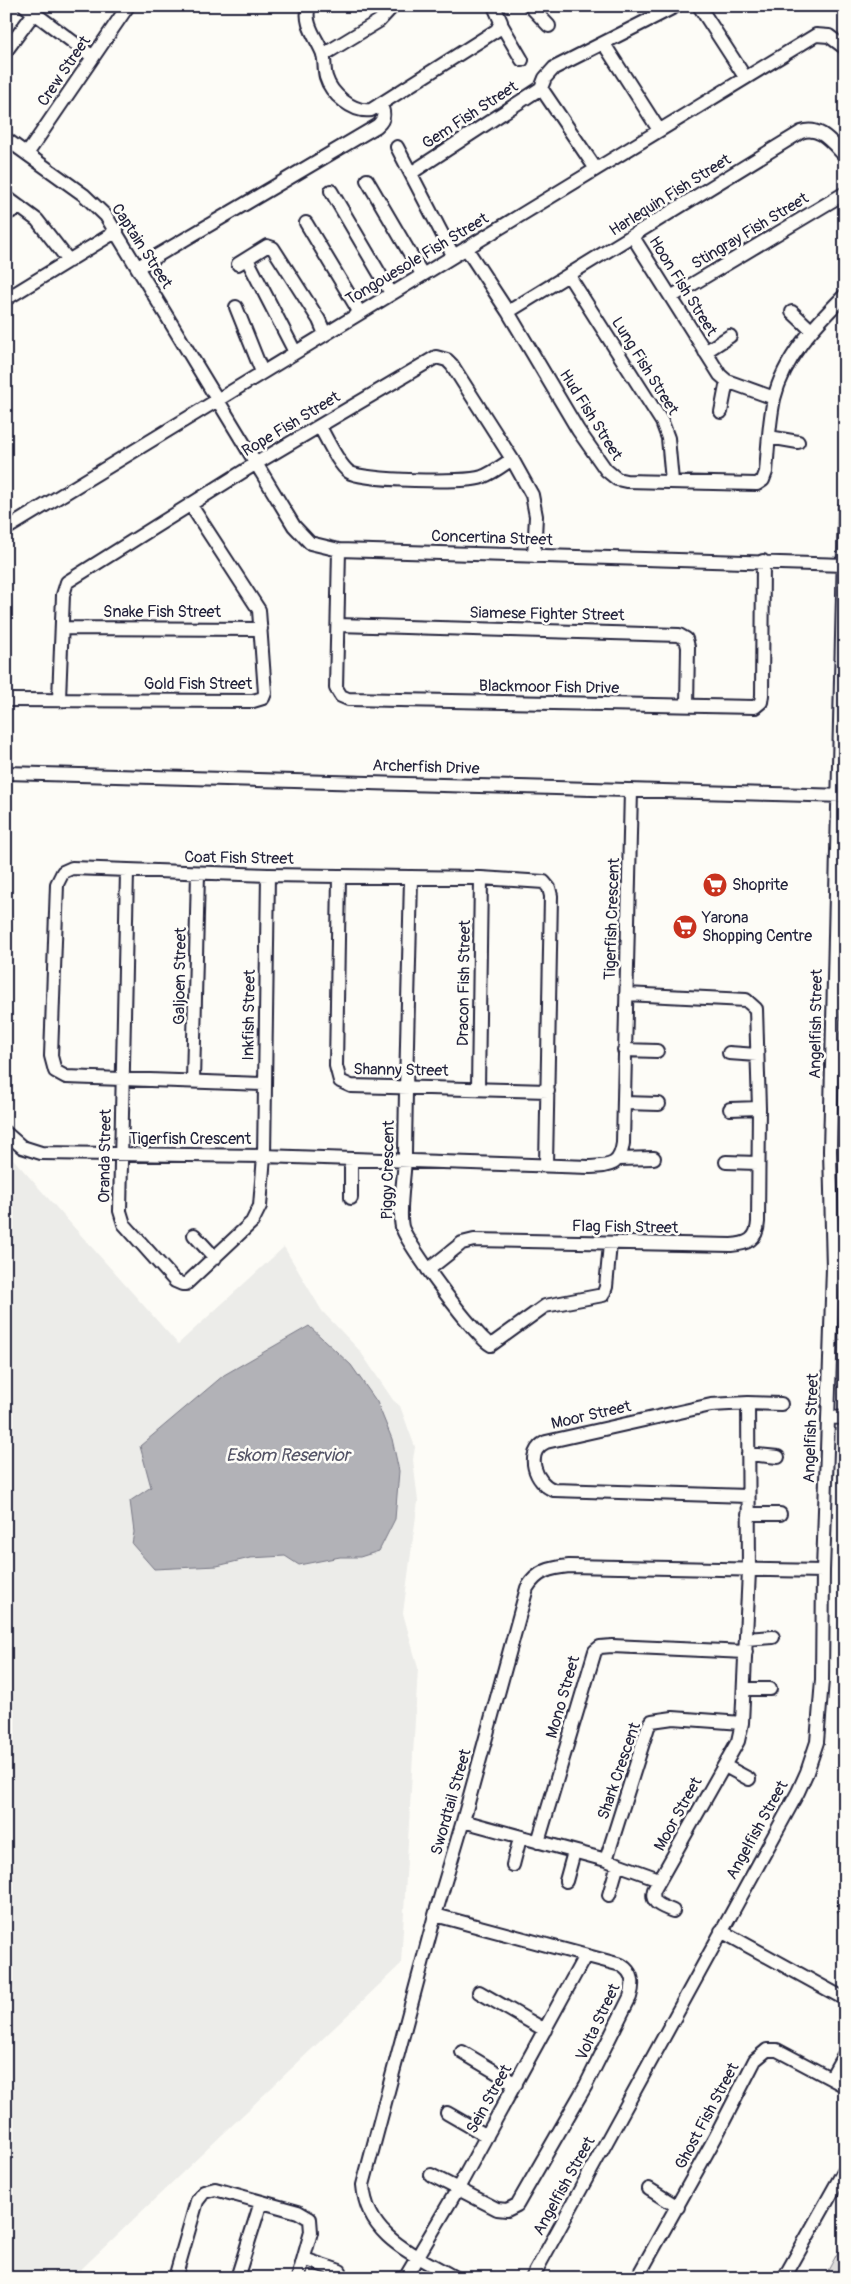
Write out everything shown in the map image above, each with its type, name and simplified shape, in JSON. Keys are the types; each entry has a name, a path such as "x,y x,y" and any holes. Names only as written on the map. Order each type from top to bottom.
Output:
{"street":[{"name":"Crew Street","path":"27,154 128,6"},
{"path":"309,6 308,23 323,56 326,78 336,93 347,103 366,110 380,104 497,30 498,16"},
{"path":"323,56 378,21 393,6"},
{"path":"530,6 549,26"},
{"path":"541,88 545,78 554,68 676,6"},
{"path":"699,6 745,77"},
{"path":"6,51 30,10 93,57"},
{"path":"498,16 522,60"},
{"name":"Tongouesole Fish Street","path":"6,529 816,35 829,36 845,48"},
{"path":"604,44 659,130"},
{"name":"Gem Fish Street","path":"411,173 541,88 596,169"},
{"path":"138,267 377,126 384,115 380,104"},
{"name":"Harlequin Fish Street","path":"508,312 633,237 801,132 808,130 819,132 845,156"},
{"name":"Captain Street","path":"6,139 84,195 106,216 117,231 217,400"},
{"path":"397,147 453,256"},
{"path":"367,180 422,274"},
{"path":"331,191 391,293"},
{"name":"Stingray Fish Street","path":"671,297 845,194"},
{"path":"6,197 20,206 42,226 69,262"},
{"path":"6,214 20,206"},
{"path":"306,223 360,313"},
{"path":"6,299 117,231"},
{"name":"Hoon Fish Street","path":"633,237 720,375 727,381"},
{"path":"295,352 242,262 268,246 273,248 319,320 325,334"},
{"name":"Hud Fish Street","path":"466,248 508,312 578,430 606,470 617,479 626,481 757,484 763,480 766,472 769,437"},
{"name":"Lung Fish Street","path":"569,276 662,422 668,438 672,481"},
{"path":"798,442 769,437 774,398 794,356 811,330 845,295"},
{"path":"236,307 262,372"},
{"path":"792,312 811,330"},
{"name":"Hoon Fish Street","path":"705,352 730,336"},
{"name":"Rope Fish Street","path":"59,699 63,590 67,582 255,464 436,357 452,365 512,459 532,495 536,516 534,556"},
{"path":"720,412 727,381 774,398"},
{"name":"Concertina Street","path":"217,400 301,536 316,545 340,550 763,561 844,565"},
{"path":"320,426 345,469 355,475 414,480 469,480 482,477 512,459"},
{"name":"Gold Fish Street","path":"6,700 258,701 263,698 265,693 261,616 258,607 190,504"},
{"name":"Angelfish Street","path":"532,2278 798,1792 817,1742 822,1704 823,1571 834,1268 830,1151 842,796 845,508"},
{"name":"Blackmoor Fish Drive","path":"340,550 336,688 339,694 345,698 755,708 761,702 763,561"},
{"name":"Siamese Fighter Street","path":"338,625 679,635 686,639 688,647 687,706"},
{"name":"Snake Fish Street","path":"62,628 261,629"},
{"name":"Archerfish Drive","path":"6,772 842,796"},
{"name":"Tigerfish Crescent","path":"619,1159 624,1143 624,1050 631,790"},
{"name":"Coat Fish Street","path":"264,1084 62,1076 53,1068 51,1056 57,880 62,872 70,868 268,875 481,878 541,881 549,888 546,1165"},
{"name":"Oranda Street","path":"127,871 120,1211 122,1220 169,1274 179,1283 186,1284 215,1258 257,1215 260,1206 264,1156"},
{"name":"Galjoen Street","path":"193,1080 198,873"},
{"name":"Inkfish Street","path":"264,1156 268,875"},
{"name":"Shanny Street","path":"339,876 337,1076 345,1084 351,1086 548,1091"},
{"name":"Piggy Crescent","path":"411,878 402,1225 428,1270 473,1328 491,1345 545,1306 603,1295 606,1287 610,1244"},
{"name":"Dracon Fish Street","path":"478,1088 481,878"},
{"name":"Flag Fish Street","path":"428,1270 457,1246 474,1240 731,1245 749,1242 755,1234 758,1226 757,1163 759,1108 756,1009 746,1000 626,994"},
{"path":"624,1050 657,1051"},
{"path":"729,1053 757,1055"},
{"path":"624,1103 659,1104"},
{"path":"730,1109 759,1108"},
{"name":"Tigerfish Crescent","path":"6,1132 22,1147 36,1153 264,1156 600,1166 612,1164 619,1159 654,1158"},
{"path":"351,1159 351,1198"},
{"path":"726,1162 757,1163"},
{"path":"194,1236 215,1258"},
{"name":"Moor Street","path":"673,1911 657,1904 653,1900 652,1894 725,1766 738,1740 742,1723 745,1689 748,1571 748,1404"},
{"name":"Moor Street","path":"748,1496 554,1490 542,1482 533,1459 536,1448 546,1442 711,1405 781,1404"},
{"path":"828,1417 845,1418"},
{"path":"748,1454 778,1457"},
{"path":"748,1514 780,1514"},
{"name":"Swordtail Street","path":"455,2278 387,2236 374,2222 366,2204 363,2185 435,1915 463,1821 524,1596 537,1575 554,1568 569,1566 823,1571"},
{"path":"746,1638 773,1637"},
{"name":"Mono Street","path":"538,1842 594,1651 605,1646 622,1646 746,1652"},
{"path":"745,1689 770,1689"},
{"name":"Shark Crescent","path":"606,1860 648,1727 652,1721 673,1718 742,1723"},
{"path":"725,1766 749,1779"},
{"path":"463,1821 606,1860 659,1879"},
{"path":"513,1865 520,1838"},
{"path":"566,1881 574,1852"},
{"path":"609,1895 618,1864"},
{"name":"Volta Street","path":"435,1915 624,1966 631,1974 634,1984 630,1997 586,2085 517,2205 507,2210 498,2209 457,2190"},
{"path":"721,1931 845,1999"},
{"name":"Sein Street","path":"405,2278 457,2190 585,1956"},
{"path":"479,1992 545,2030"},
{"name":"Ghost Fish Street","path":"637,2278 678,2207 749,2071 762,2052 776,2049 845,2086"},
{"path":"462,2052 516,2084"},
{"path":"831,2078 845,2053"},
{"path":"447,2113 487,2136"},
{"path":"784,2278 845,2169"},
{"path":"431,2174 457,2190"},
{"path":"175,2278 197,2201 204,2192 210,2189 220,2189 298,2212 310,2220 311,2232 298,2278"},
{"path":"649,2190 678,2207"},
{"path":"237,2278 261,2202"},
{"path":"304,2260 340,2271"}],"shaded area":[{"path":"6,1151 178,1344 284,1247 322,1311 360,1351 393,1400 400,1406 415,1447 413,1460 418,1501 403,1613 418,1668 401,1964 72,2278 6,2278"},
{"path":"842,1255 845,1255 845,1340 835,1339"},
{"path":"845,2239 845,2278 824,2278"}],"water":[{"name":"Eskom Reservior","path":"309,1326 351,1365 377,1402 392,1439 399,1471 395,1519 379,1551 360,1557 340,1557 299,1565 285,1556 250,1558 217,1566 154,1569 132,1544 134,1532 130,1501 151,1487 140,1446 224,1375"}],"place":[{"name":"Shoprite","path":"715,885"},
{"name":"Yarona Shopping Centre","path":"685,927"}]}
